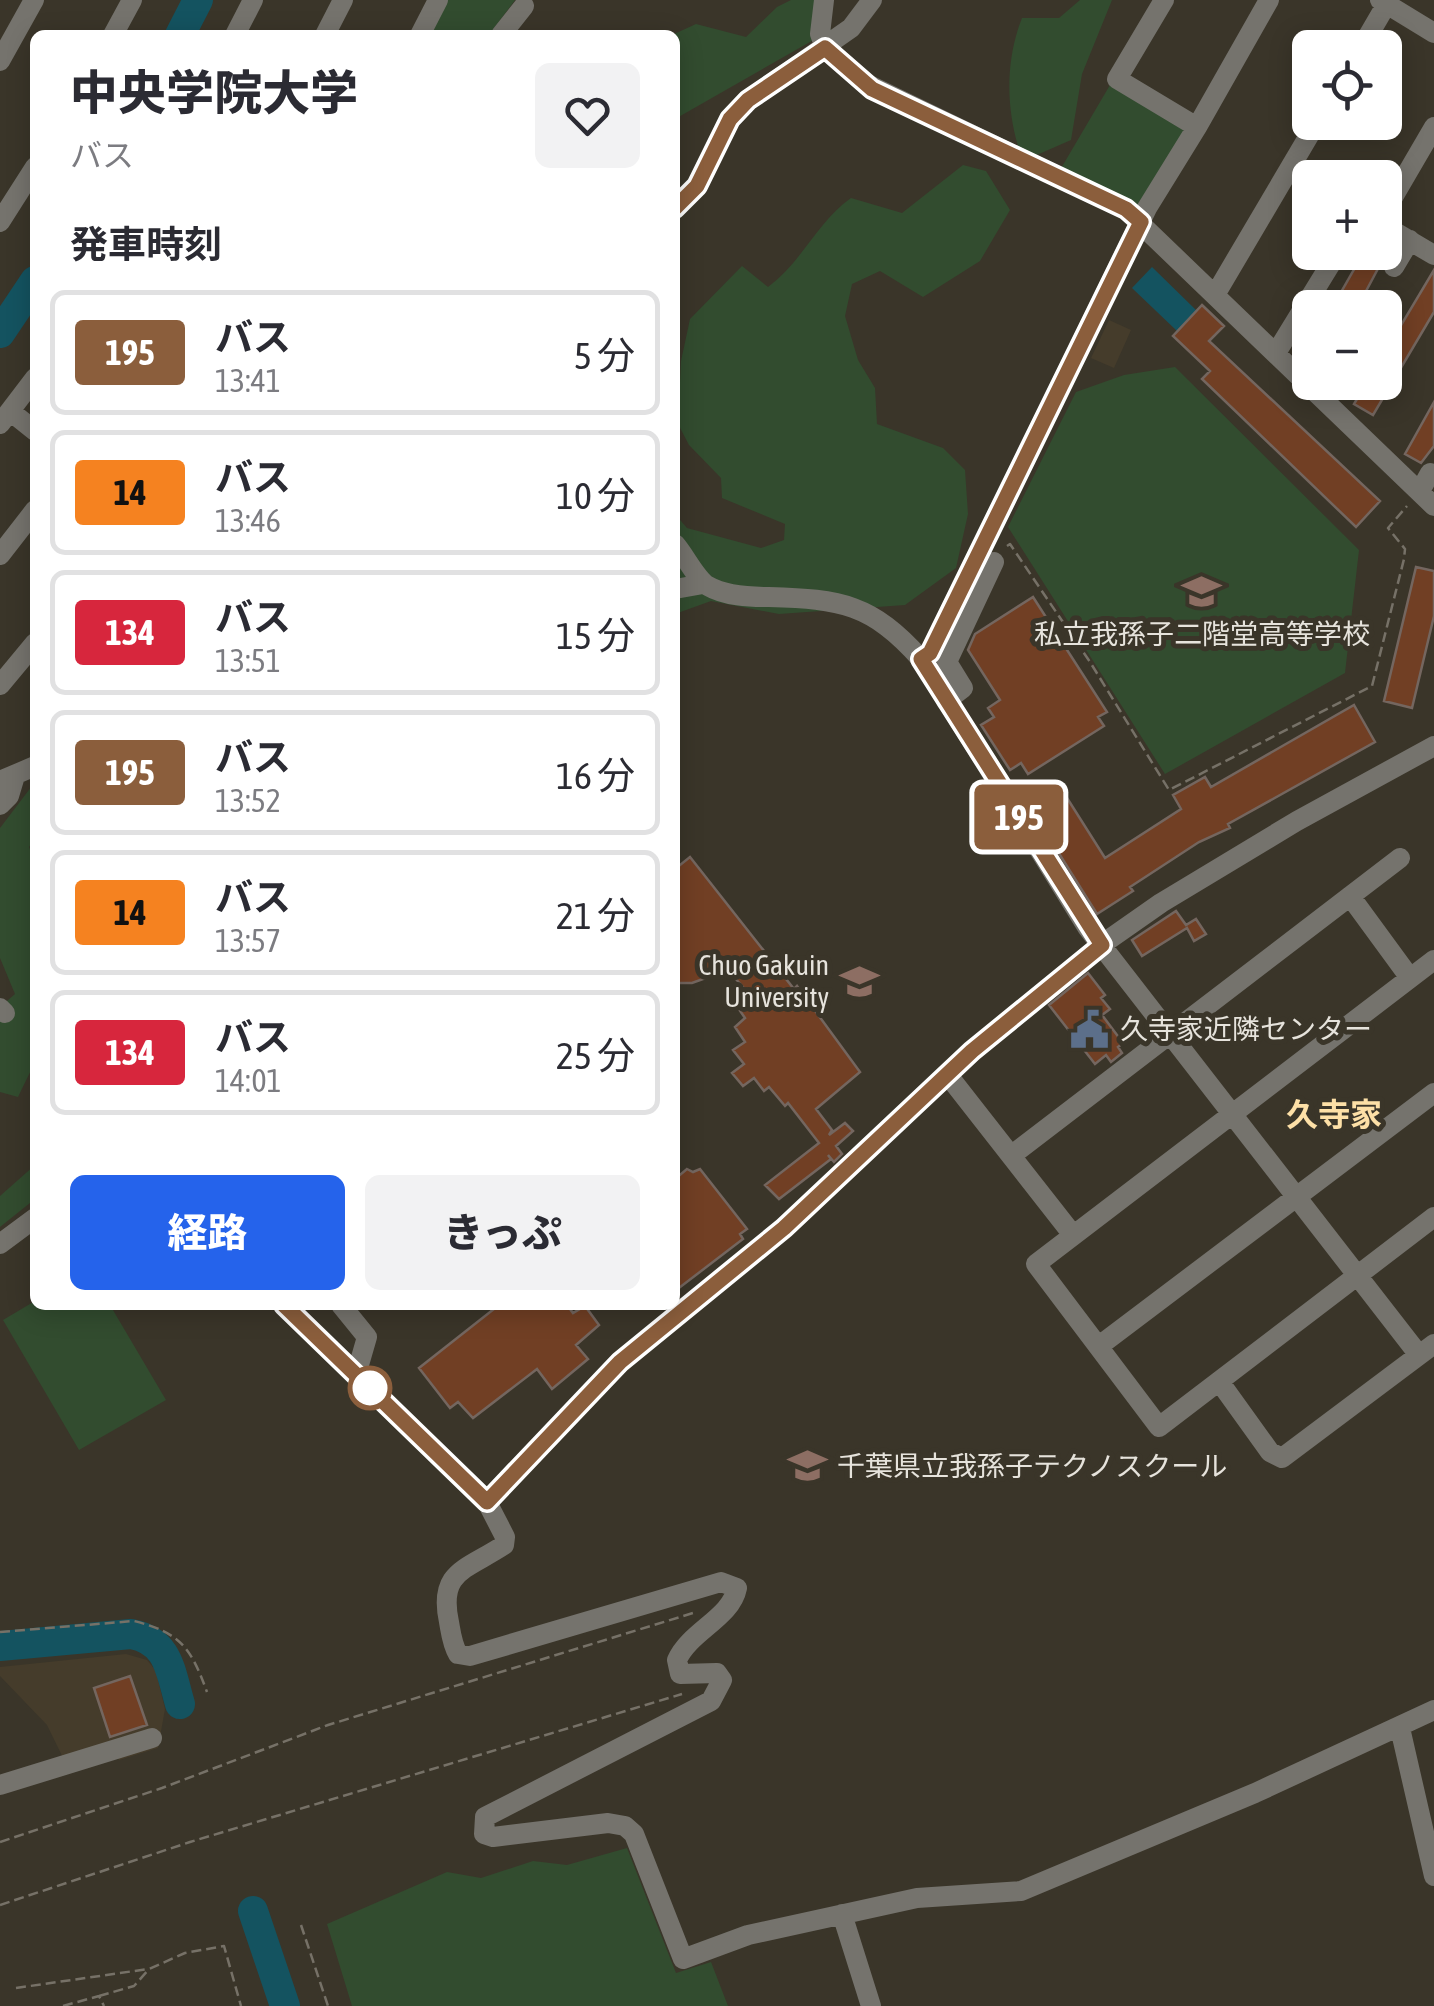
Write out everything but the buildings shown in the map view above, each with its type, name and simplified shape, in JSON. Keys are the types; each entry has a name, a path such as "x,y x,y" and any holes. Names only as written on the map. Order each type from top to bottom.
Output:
{"street":[{"path":"0,61 34,0"},
{"path":"116,30 132,0"},
{"path":"238,30 254,0"},
{"path":"328,30 343,0"},
{"path":"423,30 438,0"},
{"path":"824,0 820,34 825,48 872,89 1126,209 1292,365"},
{"path":"680,203 697,186 730,119 748,100 851,28 872,0"},
{"path":"1164,0 1118,79 1196,127"},
{"path":"921,659 930,653 1141,222 1269,0"},
{"path":"1370,30 1385,1 1434,33"},
{"path":"504,30 528,2"},
{"path":"1402,182 1434,127"},
{"path":"1215,294 1308,140"},
{"path":"0,222 30,175"},
{"path":"1402,236 1434,255"},
{"path":"1402,254 1410,240"},
{"path":"1276,353 1327,270"},
{"path":"30,385 5,418 30,429"},
{"path":"1333,400 1368,440 1430,496"},
{"path":"1368,440 1381,422"},
{"path":"0,555 30,516"},
{"path":"680,551 703,584"},
{"path":"946,701 964,688 948,662 994,562"},
{"path":"680,588 703,584 734,594 815,598 860,609 888,624 921,659 1102,945 1357,1276 1426,1350 1282,1458 1268,1450 1219,1381"},
{"path":"0,685 30,648"},
{"path":"487,1502 620,1362 784,1228 946,1074 1102,945 1161,903 1297,821 1434,746"},
{"path":"0,805 10,796 8,779"},
{"path":"1012,1155 1400,858"},
{"path":"1350,896 1410,978"},
{"path":"1434,960 1036,1264 1160,1428 1434,1217"},
{"path":"946,1074 1074,1236"},
{"path":"1099,1346 1434,1093"},
{"path":"0,1244 30,1222"},
{"path":"289,1310 487,1502 505,1537 504,1545 453,1578 445,1589 458,1654 470,1656 721,1582 737,1588 732,1603 693,1638 678,1660 680,1674 685,1676 717,1673 722,1682 711,1701 486,1818 483,1827 484,1834 493,1837 608,1824 624,1826 634,1834 684,1959 748,1935 917,1898 1021,1891 1434,1710"},
{"path":"348,1312 367,1337 356,1375"},
{"path":"1400,1728 1434,1876"},
{"path":"0,1785 152,1738"},
{"path":"842,1914 871,2006"}],"path":[{"path":"994,562 1000,550 1010,544 1090,662 1168,790 1372,686 1404,559 1405,549 1388,528 1430,496"},
{"path":"0,1842 162,1788 328,1725 694,1612"},
{"path":"0,1632 134,1622 149,1625 184,1644 195,1660 207,1692"},
{"path":"0,1905 190,1842 686,1692"},
{"path":"301,1925 328,2006"},
{"path":"16,1988 149,1969 185,1953 224,1946 242,2006"},
{"path":"63,2006 134,1986 149,1969"},
{"path":"98,1996 104,2006"}],"shaded area":[{"path":"1109,320 1131,330 1114,368 1091,358"},
{"path":"126,1654 147,1660 156,1671 165,1709 158,1748 119,1760 116,1755 69,1770 47,1725 0,1676 0,1667"}],"green space":[{"path":"447,0 515,0 493,30 432,30"},
{"path":"791,0 818,0 831,30 680,116 680,31 696,24 746,37 777,7"},
{"path":"1080,0 1112,0 1082,74 1071,140 1023,161 1013,126 1009,90 1012,53 1022,18 1059,18"},
{"path":"1110,85 1182,126 1185,134 1141,208 1060,170"},
{"path":"963,165 986,171 1010,210 980,261 923,297 880,271 852,284 845,316 858,360 875,388 877,424 943,448 965,470 968,514 956,568 905,605 779,614 711,601 680,612 680,520 687,528 761,548 784,540 785,524 722,498 721,478 689,445 680,428 681,361 690,319 742,266 768,287 851,198 902,213"},
{"path":"1175,367 1359,550 1345,673 1165,774 1008,527 1076,392 1124,375"},
{"path":"30,789 30,1072 18,1097 0,1092 0,1007 15,994 0,958 0,828"},
{"path":"30,1169 30,1203 0,1227 0,1196"},
{"path":"30,1304 30,1310 113,1310 166,1400 79,1450 3,1320"},
{"path":"627,1848 676,1973 711,1962 728,2006 352,2006 327,1924 447,1872 481,1878 533,1861 567,1865"}],"water":[{"path":"1152,267 1197,311 1177,331 1132,288"}],"waterway":[{"path":"183,30 198,0"},
{"path":"0,333 30,288"},
{"path":"0,1646 131,1634 144,1638 161,1650 166,1659 180,1704"},
{"path":"253,1911 285,2006"}],"bus line":[{"name":"195","path":"289,1310 487,1502 620,1362 784,1228 972,1051 1102,945 1087,927 921,659 930,653 1141,222 1126,209 872,89 825,48 780,75 730,119 697,186 680,203"}],"place":[{"name":"私立我孫子二階堂高等学校","path":"1202,592"},
{"name":"Chuo Gakuin University","path":"859,981"},
{"name":"久寺家近隣センター","path":"1090,1029"},
{"name":"千葉県立我孫子テクノスクール","path":"807,1466"}],"district":[{"name":"久寺家","path":"1334,1115"}]}
